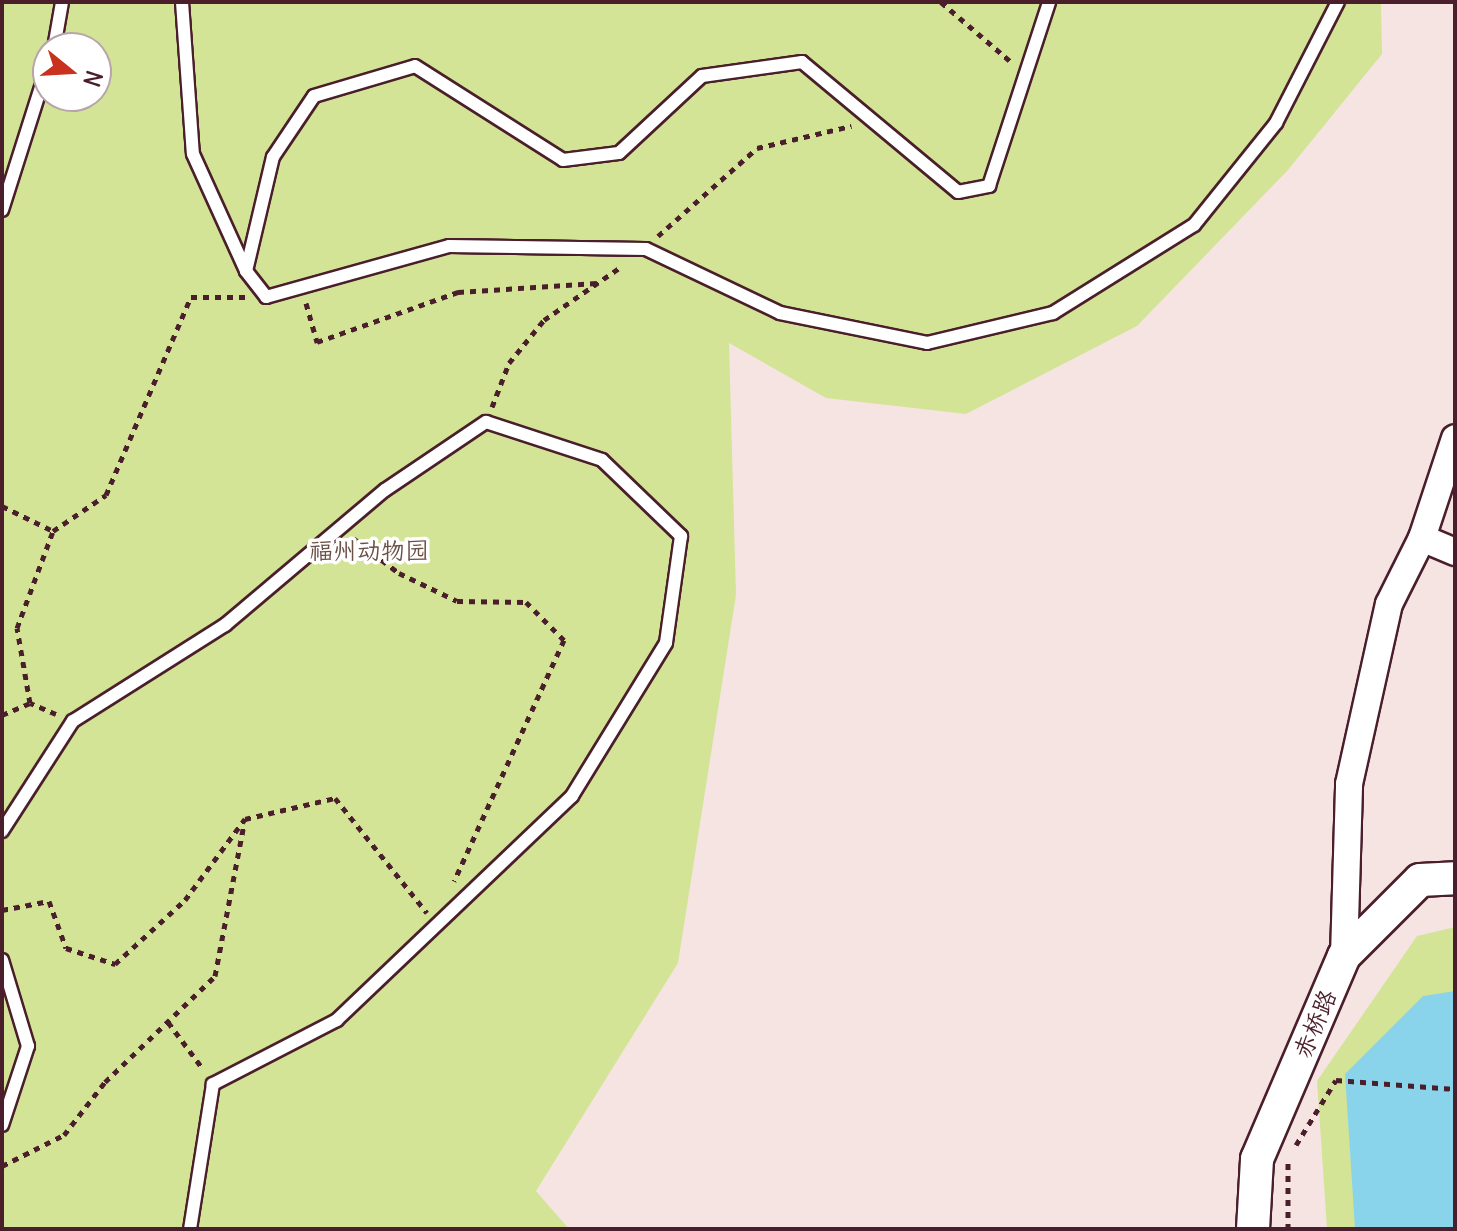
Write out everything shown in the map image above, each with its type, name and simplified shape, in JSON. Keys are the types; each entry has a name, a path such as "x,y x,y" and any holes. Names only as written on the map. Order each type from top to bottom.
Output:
{"street":[{"path":"1344,956 1349,784 1389,604 1422,538 1455,438"},
{"path":"1422,538 1455,552"},
{"name":"赤桥路","path":"1253,1229 1257,1159 1344,956 1420,880 1455,878"}],"lane":[{"path":"57,32 62,2"},
{"path":"182,2 193,154 246,271 266,297 302,290 449,246 646,249 780,313 927,343 1053,313 1194,225 1276,123 1338,2"},
{"path":"246,271 273,157 314,96 415,66 563,160 619,153 702,76 802,62 958,192 989,186 1049,2"},
{"path":"2,210 33,112"},
{"path":"2,831 73,721 225,625 340,528 486,422 602,460 681,536 666,643 572,796 435,923 337,1020 213,1084 190,1229"},
{"path":"2,960 28,1046 2,1125"}],"path":[{"path":"941,2 1025,77"},
{"path":"953,11 960,2"},
{"path":"302,290 317,342 458,292 598,283"},
{"path":"30,703 17,628 53,531 106,495 191,297 266,297"},
{"path":"2,506 53,531"},
{"path":"2,910 49,901 66,948 115,964 185,900 245,819 335,798 435,923 520,750 564,640 526,602 457,601 399,573 340,528"},
{"path":"2,715 30,703 73,721"},
{"path":"2,1166 64,1135 168,1022 215,976 245,819"},
{"path":"168,1022 213,1084"},
{"path":"1288,1229 1288,1158 1336,1080 1455,1089"}],"green space":[{"name":"福州动物园","path":"2,2 1381,2 1382,54 1288,170 1137,326 966,414 826,398 729,343 736,595 678,963 536,1191 569,1229 2,1229"},
{"path":"1455,927 1455,1229 1327,1229 1317,1081 1417,936"}],"water":[{"path":"1455,991 1455,1229 1355,1229 1345,1074 1423,996"}]}
